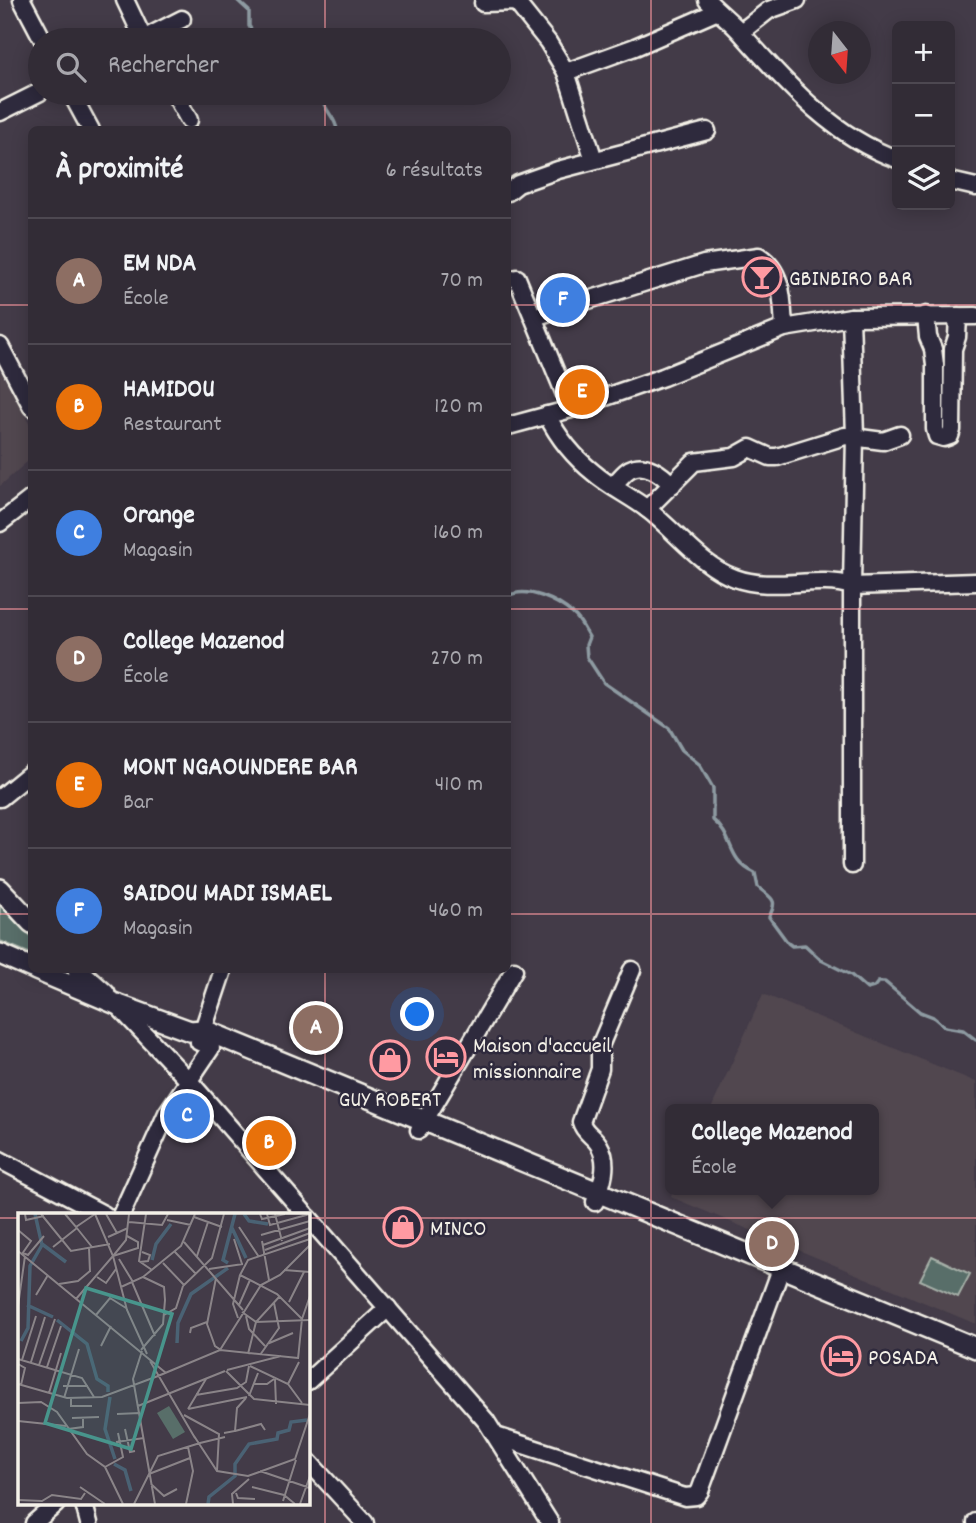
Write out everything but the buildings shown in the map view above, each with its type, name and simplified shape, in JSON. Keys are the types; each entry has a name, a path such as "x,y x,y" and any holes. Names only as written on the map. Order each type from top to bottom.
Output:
{"main road":[{"path":"0,890 28,919"},
{"path":"0,954 28,966"},
{"path":"43,973 780,1273 976,1358"},
{"path":"81,973 116,1004"},
{"path":"780,1273 976,1348"}],"street":[{"path":"22,0 37,28"},
{"path":"125,0 138,28"},
{"path":"741,33 769,10 797,0"},
{"path":"483,2 516,2 548,42 566,72 594,160"},
{"path":"566,72 635,47 712,5 797,94 840,128 880,153 892,157"},
{"path":"165,28 182,19"},
{"path":"0,112 28,98"},
{"path":"77,105 89,126"},
{"path":"181,105 189,120"},
{"path":"511,190 518,184 594,160 707,131"},
{"path":"955,182 976,187"},
{"path":"534,317 704,264 759,256 768,261 778,274 784,328"},
{"path":"517,278 571,409"},
{"path":"926,315 935,365 935,429 937,436 944,438 950,436 952,430 953,349 957,337 958,316"},
{"path":"511,425 571,409 663,377 784,328 926,315 976,316"},
{"path":"851,322 855,436 852,865"},
{"path":"0,346 28,395"},
{"path":"933,349 953,349"},
{"path":"547,415 556,433 593,473 647,509 715,568 737,579 783,585 839,583 852,586 976,582"},
{"path":"647,509 694,462 734,457 750,448 770,457 777,457 845,436 883,441 900,435"},
{"path":"612,485 630,469 645,466 664,476 672,485"},
{"path":"0,523 28,501"},
{"path":"0,798 28,775"},
{"path":"422,1126 514,970"},
{"path":"597,1198 605,1176 600,1147 583,1129 581,1122 600,1069 600,1046 632,970"},
{"path":"122,1213 167,1112 190,1082 222,973"},
{"path":"116,1004 190,1082 304,1213"},
{"path":"0,1160 101,1213"},
{"path":"310,1219 485,1421 550,1523"},
{"path":"496,1437 685,1497 696,1496 700,1492 780,1273"},
{"path":"310,1379 388,1308"},
{"path":"310,1463 365,1523"},
{"path":"34,1523 54,1506"},
{"path":"85,1506 89,1523"}],"shaded area":[{"path":"0,370 28,422 28,461 0,486"},
{"path":"763,994 976,1082 976,1324 671,1197 879,1195 879,1104 713,1104"}],"green space":[{"path":"0,903 28,933 28,953 0,941"},
{"path":"932,1256 970,1274 958,1297 920,1280"}],"waterway":[{"path":"237,0 249,11 250,28"},
{"path":"325,105 336,126"},
{"path":"511,595 524,593 542,596 575,616 589,637 586,645 587,657 604,683 669,728 682,750 699,764 713,788 713,820 725,834 739,862 755,873 758,887 772,899 773,906 769,917 788,943 792,946 805,945 821,960 851,975 867,989 878,982 885,982 920,1012 933,1017 945,1027 963,1030 976,1040"}],"place":[{"name":"GBINBIRO BAR","path":"762,277"},
{"name":"SAIDOU MADI ISMAEL","path":"563,300"},
{"name":"MONT NGAOUNDERE BAR","path":"582,392"},
{"name":"EM NDA","path":"316,1028"},
{"name":"Maison d'accueil missionnaire","path":"446,1057"},
{"name":"GUY ROBERT","path":"390,1060"},
{"name":"Orange","path":"187,1116"},
{"name":"HAMIDOU","path":"269,1143"},
{"name":"MINCO","path":"403,1227"},
{"name":"College Mazenod","path":"772,1244"},
{"name":"POSADA","path":"841,1356"}]}
